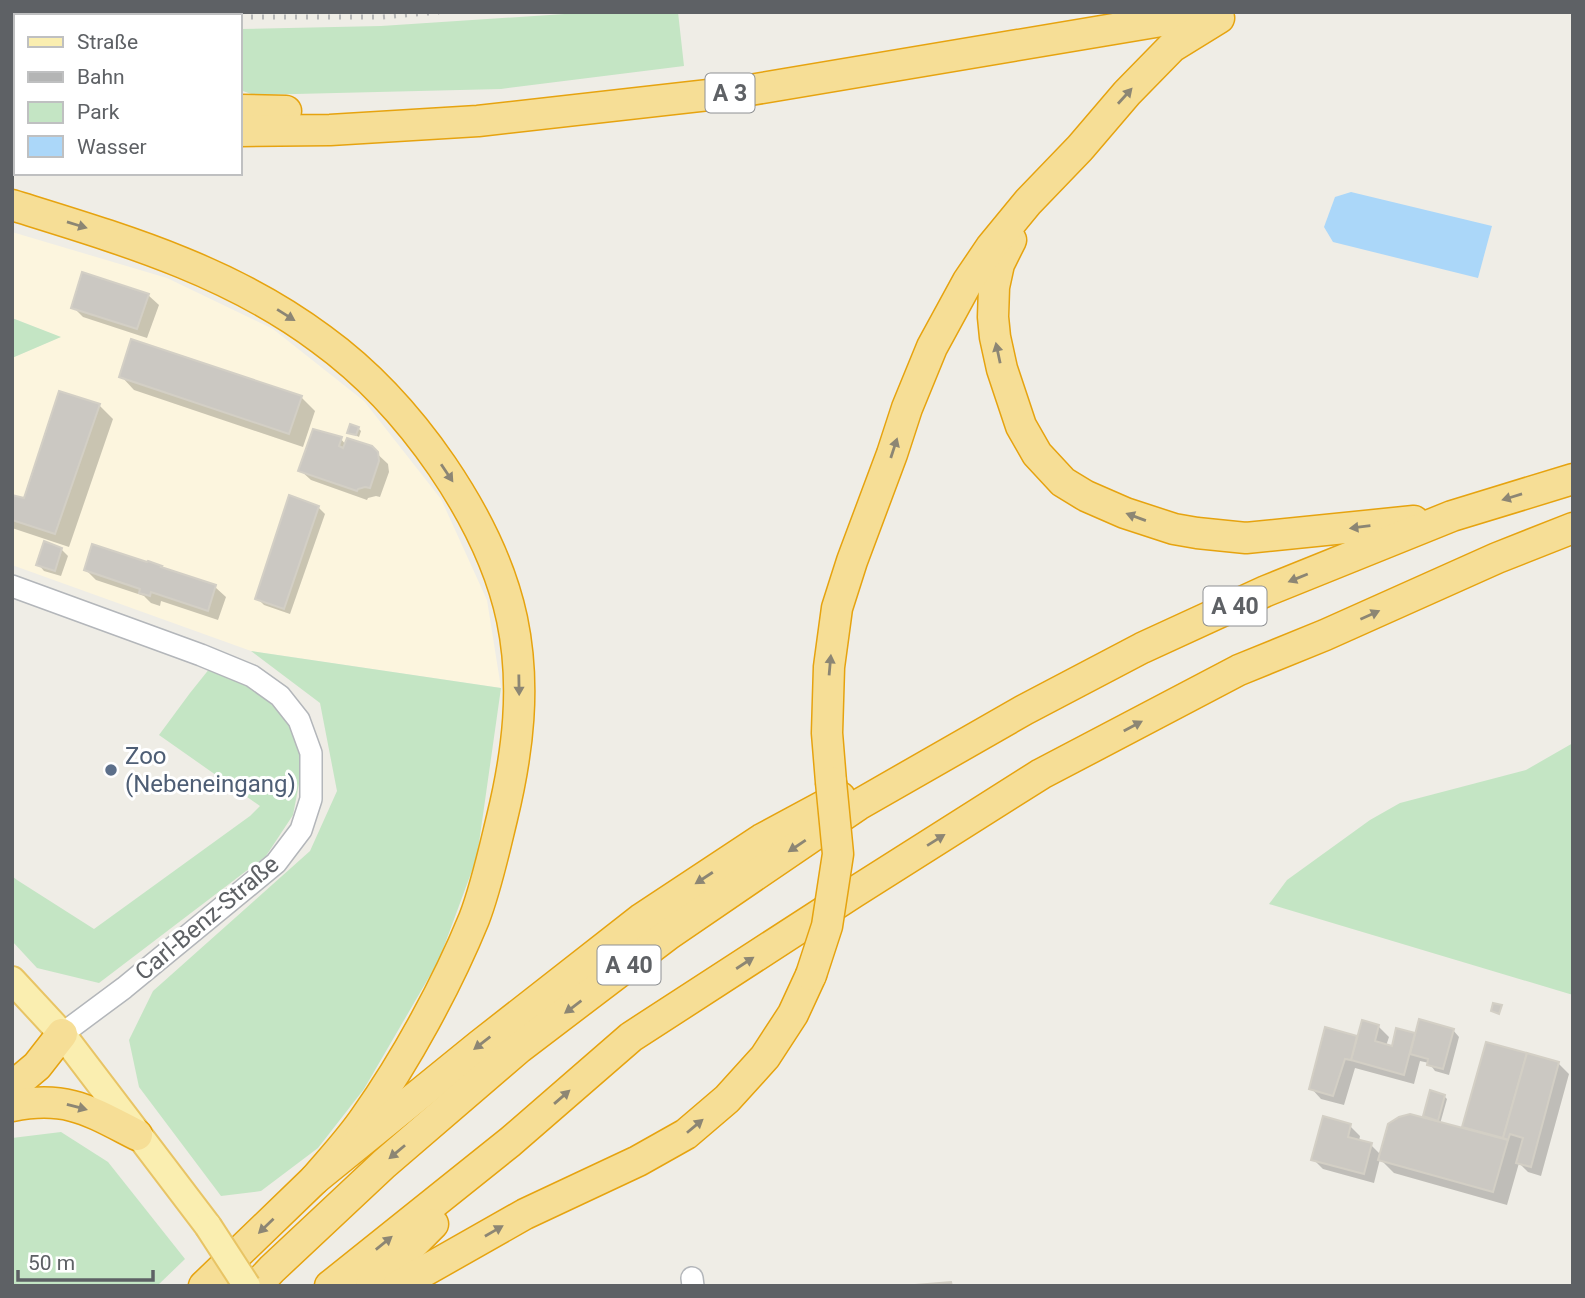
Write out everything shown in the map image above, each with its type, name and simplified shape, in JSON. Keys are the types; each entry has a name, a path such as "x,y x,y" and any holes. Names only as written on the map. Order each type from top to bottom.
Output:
{"highway":[{"name":"A 3","path":"242,110 334,111 476,105 613,90 763,70 1109,12"},
{"name":"A 3","path":"242,131 330,130 478,121 744,91 1215,12"},
{"path":"398,1286 525,1214 638,1161 686,1134 727,1100 765,1057 793,1014 811,975 827,926 838,854 831,782 821,735 837,608 907,408 932,347 981,284 1009,225 1061,172 1128,93 1172,47 1228,12"},
{"path":"12,205 178,260 244,290 322,339 383,393 436,457 477,523 504,590 512,619 519,674 517,743 513,774 475,917 428,1015 393,1076 363,1121 315,1179"},
{"path":"981,284 993,317 1005,383 1021,426 1037,454 1063,482 1086,496 1125,513 1174,529 1246,538 1452,516"},
{"name":"A 40","path":"256,1286 384,1164 519,1048 669,934 858,805 1024,710 1142,648 1254,597 1452,516 1573,479"},
{"name":"A 40","path":"330,1286 510,1142 631,1037 1041,774 1239,670 1325,635 1497,558 1573,528"},
{"path":"204,1286 315,1179 641,919 762,839 946,739 1024,710"},
{"path":"12,1063 62,1034"},
{"path":"12,1087 37,1066 62,1034"},
{"path":"12,1106 57,1102 85,1109 137,1135"},
{"path":"371,1286 510,1142"}],"main road":[{"path":"12,980 62,1034 208,1226 247,1286"}],"street":[{"name":"Carl-Benz-Straße","path":"12,586 252,676 280,695 299,720 311,753 311,799 308,809 301,830 276,863 124,988 62,1034"}],"shaded area":[{"path":"12,232 167,278 273,329 364,401 441,499 487,600 501,688 251,651 12,565 12,358 60,337 12,318"}],"green space":[{"path":"595,12 678,12 684,66 501,89 254,95 242,91 242,29 381,26"},
{"path":"12,318 61,337 12,358"},
{"path":"251,651 501,688 477,857 439,960 364,1089 318,1148 261,1191 221,1196 139,1087 129,1040 153,991 310,851 337,791 320,703"},
{"path":"210,668 261,692 289,725 303,763 293,815 266,856 99,983 37,968 12,941 12,876 94,929 260,806 159,735"},
{"path":"1573,743 1573,995 1269,904 1287,880 1370,820 1400,803 1526,770"},
{"path":"61,1132 108,1162 185,1259 157,1286 12,1286 12,1138"}],"water":[{"path":"1351,192 1492,226 1478,278 1333,242 1324,227 1335,197"}],"building":[{"path":"82,272 149,294 137,329 71,308"},
{"path":"131,339 302,396 289,434 119,377"},
{"path":"59,391 100,404 55,534 12,520 12,495 24,498"},
{"path":"350,424 359,427 356,435 347,433"},
{"path":"313,429 342,437 339,446 343,448 347,438 372,446 378,452 379,461 370,488 357,491 298,471"},
{"path":"289,495 319,506 284,609 255,599"},
{"path":"44,541 62,548 55,571 36,565"},
{"path":"92,544 216,585 208,611 151,592 150,596 139,593 140,589 84,570"},
{"path":"1493,1003 1502,1005 1499,1014 1491,1011"},
{"path":"1419,1019 1454,1029 1443,1069 1427,1065 1428,1059 1410,1054"},
{"path":"1362,1020 1379,1025 1375,1041 1392,1046 1396,1028 1415,1033 1404,1075 1351,1060"},
{"path":"1325,1027 1357,1036 1351,1060 1345,1059 1333,1096 1309,1089"},
{"path":"1486,1042 1527,1053 1503,1138 1462,1127"},
{"path":"1527,1053 1559,1062 1531,1167 1516,1163 1523,1138 1510,1134 1508,1140 1503,1138"},
{"path":"1430,1090 1445,1095 1438,1121 1423,1116"},
{"path":"1410,1114 1508,1140 1493,1192 1378,1160 1388,1124"},
{"path":"1323,1116 1351,1124 1348,1137 1372,1143 1364,1174 1311,1160"},
{"path":"951,1282 952,1286 916,1286 916,1285"}],"railway":[{"path":"124,12 158,14"},
{"path":"242,17 382,17 439,12"}],"place":[{"name":"Zoo (Nebeneingang)","path":"111,770"}]}
